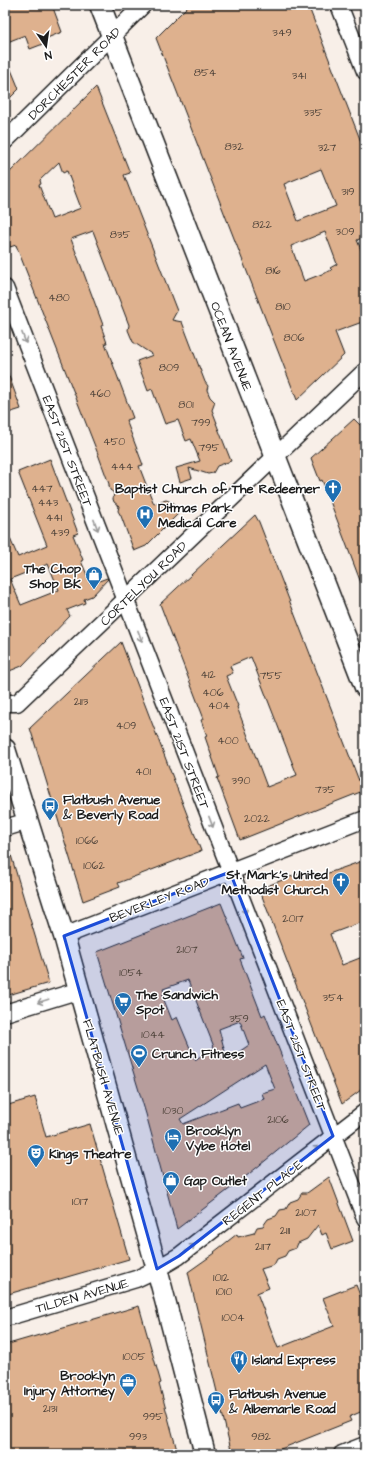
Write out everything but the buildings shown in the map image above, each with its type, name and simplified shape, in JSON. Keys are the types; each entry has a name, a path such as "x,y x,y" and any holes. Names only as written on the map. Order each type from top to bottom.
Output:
{"main road":[{"name":"OCEAN AVENUE","path":"100,5 365,687"},
{"name":"FLATBUSH AVENUE","path":"5,749 80,990 157,1269 205,1454"}],"street":[{"name":"DORCHESTER ROAD","path":"5,141 143,5"},
{"path":"339,5 365,71"},
{"name":"EAST 21ST STREET","path":"5,288 365,1218"},
{"name":"CORTELYOU ROAD","path":"5,703 17,703 365,371"},
{"name":"BEVERLEY ROAD","path":"64,936 365,819"},
{"path":"5,828 28,821"},
{"path":"5,1014 80,990"},
{"name":"REGENT PLACE","path":"157,1269 179,1256 365,1112"},
{"name":"TILDEN AVENUE","path":"5,1318 136,1279 157,1269"},
{"path":"342,1454 365,1445"}],"highlighted area":[{"path":"230,872 333,1136 179,1256 157,1269 104,1077 64,936"}],"place":[{"name":"Baptist Church of The Redeemer","path":"333,503"},
{"name":"Ditmas Park Medical Care","path":"145,529"},
{"name":"The Chop Shop BK","path":"94,590"},
{"name":"Flatbush Avenue & Beverly Road","path":"50,821"},
{"name":"St. Mark's United Methodist Church","path":"341,896"},
{"name":"The Sandwich Spot","path":"123,1016"},
{"name":"Crunch Fitness","path":"139,1068"},
{"name":"Brooklyn Vybe Hotel","path":"173,1152"},
{"name":"Kings Theatre","path":"36,1168"},
{"name":"Gap Outlet","path":"171,1195"},
{"name":"Island Express","path":"239,1374"},
{"name":"Brooklyn Injury Attorney","path":"128,1397"},
{"name":"Flatbush Avenue & Albemarle Road","path":"216,1415"}]}
